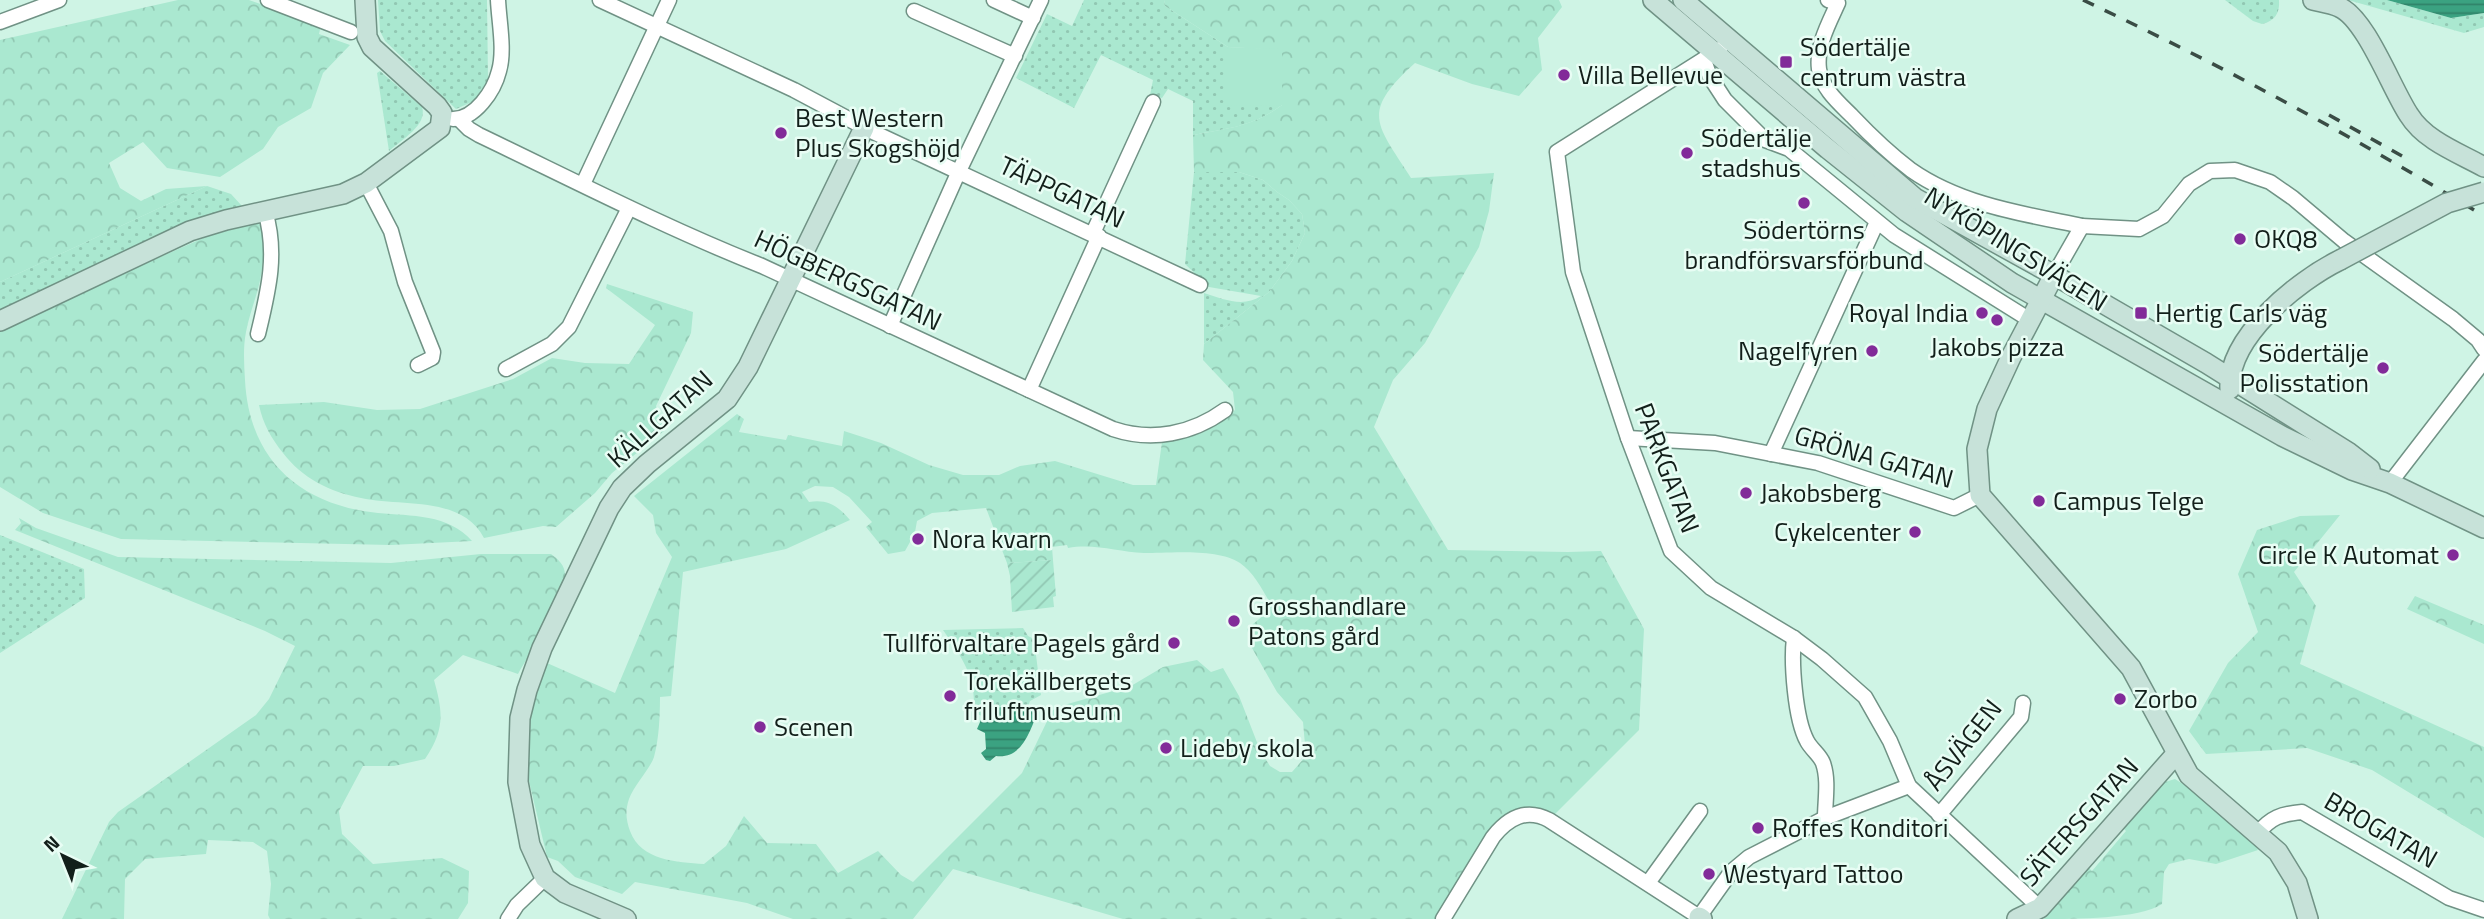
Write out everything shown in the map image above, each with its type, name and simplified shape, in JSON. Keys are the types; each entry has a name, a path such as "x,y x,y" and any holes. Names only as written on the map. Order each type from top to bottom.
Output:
{"street":[{"path":"0,23 59,0"},
{"path":"268,0 351,33"},
{"path":"365,0 367,37 372,47 451,119"},
{"path":"0,321 190,230 342,194 366,184 451,119 478,108 491,90 499,70 498,0"},
{"name":"TÄPPGATAN","path":"600,0 794,90 864,128 1200,285"},
{"path":"583,184 669,0"},
{"path":"995,0 1033,18"},
{"path":"890,326 959,171 1041,0"},
{"name":"NYKÖPINGSVÄGEN","path":"1653,0 1710,56 1906,212 2041,300 2236,411 2352,470 2390,484 2484,528"},
{"name":"NYKÖPINGSVÄGEN","path":"1683,0 1915,198 2206,363 2348,452 2390,484"},
{"path":"1828,0 1838,3 1825,32 1819,67 1822,78 1836,100 1867,132 1912,170 1952,192 1998,208 2082,226 2139,229 2164,216 2189,184 2210,171 2235,170 2270,182 2302,205 2344,240 2454,319 2478,340 2484,349"},
{"path":"2313,0 2341,7 2354,19 2400,96 2408,115 2420,129 2436,141 2484,167"},
{"path":"914,11 1015,56"},
{"path":"1710,56 1732,41"},
{"name":"NYKÖPINGSVÄGEN","path":"1710,56 1710,77 1724,100 1765,140 1789,149 1878,222 1938,264 2030,320"},
{"name":"PARKGATAN","path":"1710,56 1557,152 1573,272 1628,438 1671,551 1711,588 1794,638 1865,697 1890,741 1909,786 2040,908"},
{"path":"1029,390 1153,102"},
{"name":"HÖGBERGSGATAN","path":"451,119 629,208 790,279 1113,429 1134,435 1184,432 1208,422 1225,410"},
{"name":"KÄLLGATAN","path":"545,878 530,845 518,782 517,755 520,718 542,648 609,508 622,488 727,399 748,367 864,128"},
{"path":"366,184 391,231 405,282 432,352 432,358 418,365"},
{"path":"2236,411 2229,388 2235,356 2272,308 2340,260 2447,202 2484,192"},
{"path":"506,369 538,353 564,333 629,208"},
{"path":"258,334 273,258 271,231 265,211"},
{"path":"1771,454 1878,222"},
{"path":"2082,226 2030,320 1987,410 1977,449 1980,495 2131,668 2189,775 2278,852 2297,883 2308,919"},
{"path":"2188,383 2204,384 2229,378 2278,313 2305,283"},
{"path":"2206,363 2242,346"},
{"path":"2390,484 2484,361"},
{"name":"GRÖNA GATAN","path":"1628,438 1715,443 1818,463 1954,508 1980,495"},
{"path":"1794,638 1792,655 1800,722 1807,743 1823,761 1826,777 1825,818"},
{"name":"ÅSVÄGEN","path":"1939,816 2021,717 2023,703"},
{"name":"SÄTERSGATAN","path":"2017,919 2040,908 2176,754"},
{"path":"1443,919 1493,836 1519,815 1540,815 1700,918 1731,872 1749,857 1825,818 1909,786"},
{"path":"1648,883 1700,811"},
{"name":"BROGATAN","path":"2257,834 2264,825 2281,814 2302,812 2449,898 2484,909"},
{"path":"508,919 517,905 545,878 565,893 626,919"}],"green space":[{"path":"178,0 249,0 321,25 319,34 350,45 323,73 311,108 278,127 263,149 220,177 167,168 143,142 109,163 120,188 141,201 166,189 207,186 0,282 0,40"},
{"path":"378,0 487,0 488,80 474,101 456,109 385,41 380,31"},
{"path":"1084,0 1164,0 1165,6 1228,47 1282,49 1282,105 1250,122 1193,135 1193,101 1168,89 1162,98 1150,95 1153,80 1101,55 1074,108 1016,78 1047,14 1072,26"},
{"path":"1164,0 1559,0 1562,7 1538,38 1542,70 1519,96 1472,84 1415,63 1386,94 1380,107 1382,131 1411,178 1494,173 1489,211 1479,247 1425,343 1393,380 1374,427 1448,550 1601,551 1644,629 1639,730 1549,820 1540,815 1500,828 1443,919 1123,919 953,869 913,919 793,919 747,903 635,882 622,894 575,877 558,861 547,857 529,781 528,720 535,692 547,663 615,693 672,557 656,533 653,515 634,496 737,414 744,419 739,432 786,440 788,435 842,446 844,431 881,443 929,465 963,475 999,475 1020,466 1055,461 1133,485 1156,485 1162,442 1202,433 1235,410 1233,392 1203,360 1204,344 1269,292 1292,261 1305,233 1302,214 1263,180 1239,172 1194,172 1193,135 1250,122 1282,105 1282,50 1228,47 1165,6","holes":["815,486 833,487 849,497 872,522 866,527 888,554 905,551 910,536 915,532 917,521 932,513 986,508 1007,563 1053,560 1052,547 1067,545 1068,548 1097,547 1144,553 1207,553 1231,558 1240,563 1253,575 1269,601 1264,615 1247,629 1252,648 1277,692 1303,722 1306,756 1292,772 1280,772 1270,766 1260,750 1239,696 1223,668 1211,672 1197,660 1163,667 1131,686 1057,707 1052,711 1022,773 913,882 901,875 878,851 838,873 816,844 767,843 744,816 726,846 704,864 672,861 642,849 630,831 627,808 631,794 654,757 660,697 671,696 683,572 786,549 850,520 832,505 809,502 802,492"]},
{"path":"2225,0 2279,0 2279,9 2273,19 2262,24 2253,21"},
{"path":"2348,0 2387,0 2451,18 2484,13 2484,27 2464,33"},
{"path":"1225,48 1281,49 1281,106 1225,105"},
{"path":"380,71 422,107 423,114 412,132 389,151 377,73"},
{"path":"1194,172 1239,172 1263,180 1302,214 1305,233 1292,261 1269,292 1204,344 1204,293 1240,302 1261,296 1209,287 1185,264"},
{"path":"207,186 231,194 242,206 183,224 0,314 0,282"},
{"path":"257,223 263,227 263,264 246,332 244,368 249,408 256,433 268,455 284,474 325,500 350,508 441,521 463,532 472,541 391,545 121,539 43,513 0,487 0,328 210,235"},
{"path":"607,284 693,312 691,333 656,406 664,431 612,473 595,493 556,527 543,526 484,538 474,524 446,509 377,501 338,492 299,470 265,425 259,405 324,402 377,410 420,409 513,379 552,358 585,363 629,364 655,325 606,288"},
{"path":"2340,515 2294,572 2316,606 2300,664 2484,747 2484,838 2372,770 2307,748 2206,754 2189,731 2228,663 2258,632 2238,574 2257,530 2300,516"},
{"path":"19,518 36,528 118,557 391,563 481,554 551,554 556,558 565,571 560,598 518,674 463,655 434,680 440,711 439,730 425,759 394,766 363,766 339,811 342,834 373,864 442,858 469,871 468,903 458,919 270,919 268,915 271,884 267,851 253,842 208,840 206,854 145,859 125,879 124,919 62,919 109,822 118,812 256,715 269,699 295,646 265,631 15,530 21,523"},
{"path":"0,535 84,569 85,598 0,653"},
{"path":"1053,560 1056,596 1053,597 1054,607 1012,612 1007,563"},
{"path":"2415,596 2484,625 2484,644 2407,609"},
{"path":"1023,628 1028,636 1034,639 1041,695 1030,701 1028,707 995,713 993,716 984,713 982,716 973,712 973,689 967,668 943,630"},
{"path":"2175,779 2243,829 2258,850 2216,864 2189,859 2169,864 2164,872 2162,904 2152,909 2106,917 2044,919 2052,902 2083,862 2092,871 2126,831 2117,822 2155,785"}],"shaded area":[{"path":"2387,0 2484,0 2484,13 2451,18"},
{"path":"1018,704 1040,707 1025,741 1013,753 986,760 981,753 986,749 985,733 977,729 984,713 993,716 996,708"}],"railway":[{"path":"2083,0 2286,103 2484,216"},
{"path":"2329,115 2402,156"}],"place":[{"name":"Södertälje centrum västra","path":"1786,62"},
{"name":"Villa Bellevue","path":"1564,75"},
{"name":"Best Western Plus Skogshöjd","path":"781,133"},
{"name":"Södertälje stadshus","path":"1687,153"},
{"name":"Södertörns brandförsvarsförbund","path":"1804,203"},
{"name":"OKQ8","path":"2240,239"},
{"name":"Royal India","path":"1982,313"},
{"name":"Hertig Carls väg","path":"2141,313"},
{"name":"Jakobs pizza","path":"1997,320"},
{"name":"Nagelfyren","path":"1872,351"},
{"name":"Södertälje Polisstation","path":"2383,368"},
{"name":"Jakobsberg","path":"1746,493"},
{"name":"Campus Telge","path":"2039,501"},
{"name":"Cykelcenter","path":"1915,532"},
{"name":"Nora kvarn","path":"918,539"},
{"name":"Circle K Automat","path":"2453,555"},
{"name":"Grosshandlare Patons gård","path":"1234,621"},
{"name":"Tullförvaltare Pagels gård","path":"1174,643"},
{"name":"Torekällbergets friluftmuseum","path":"950,696"},
{"name":"Zorbo","path":"2120,699"},
{"name":"Scenen","path":"760,727"},
{"name":"Lideby skola","path":"1166,748"},
{"name":"Roffes Konditori","path":"1758,828"},
{"name":"Westyard Tattoo","path":"1709,874"}]}
